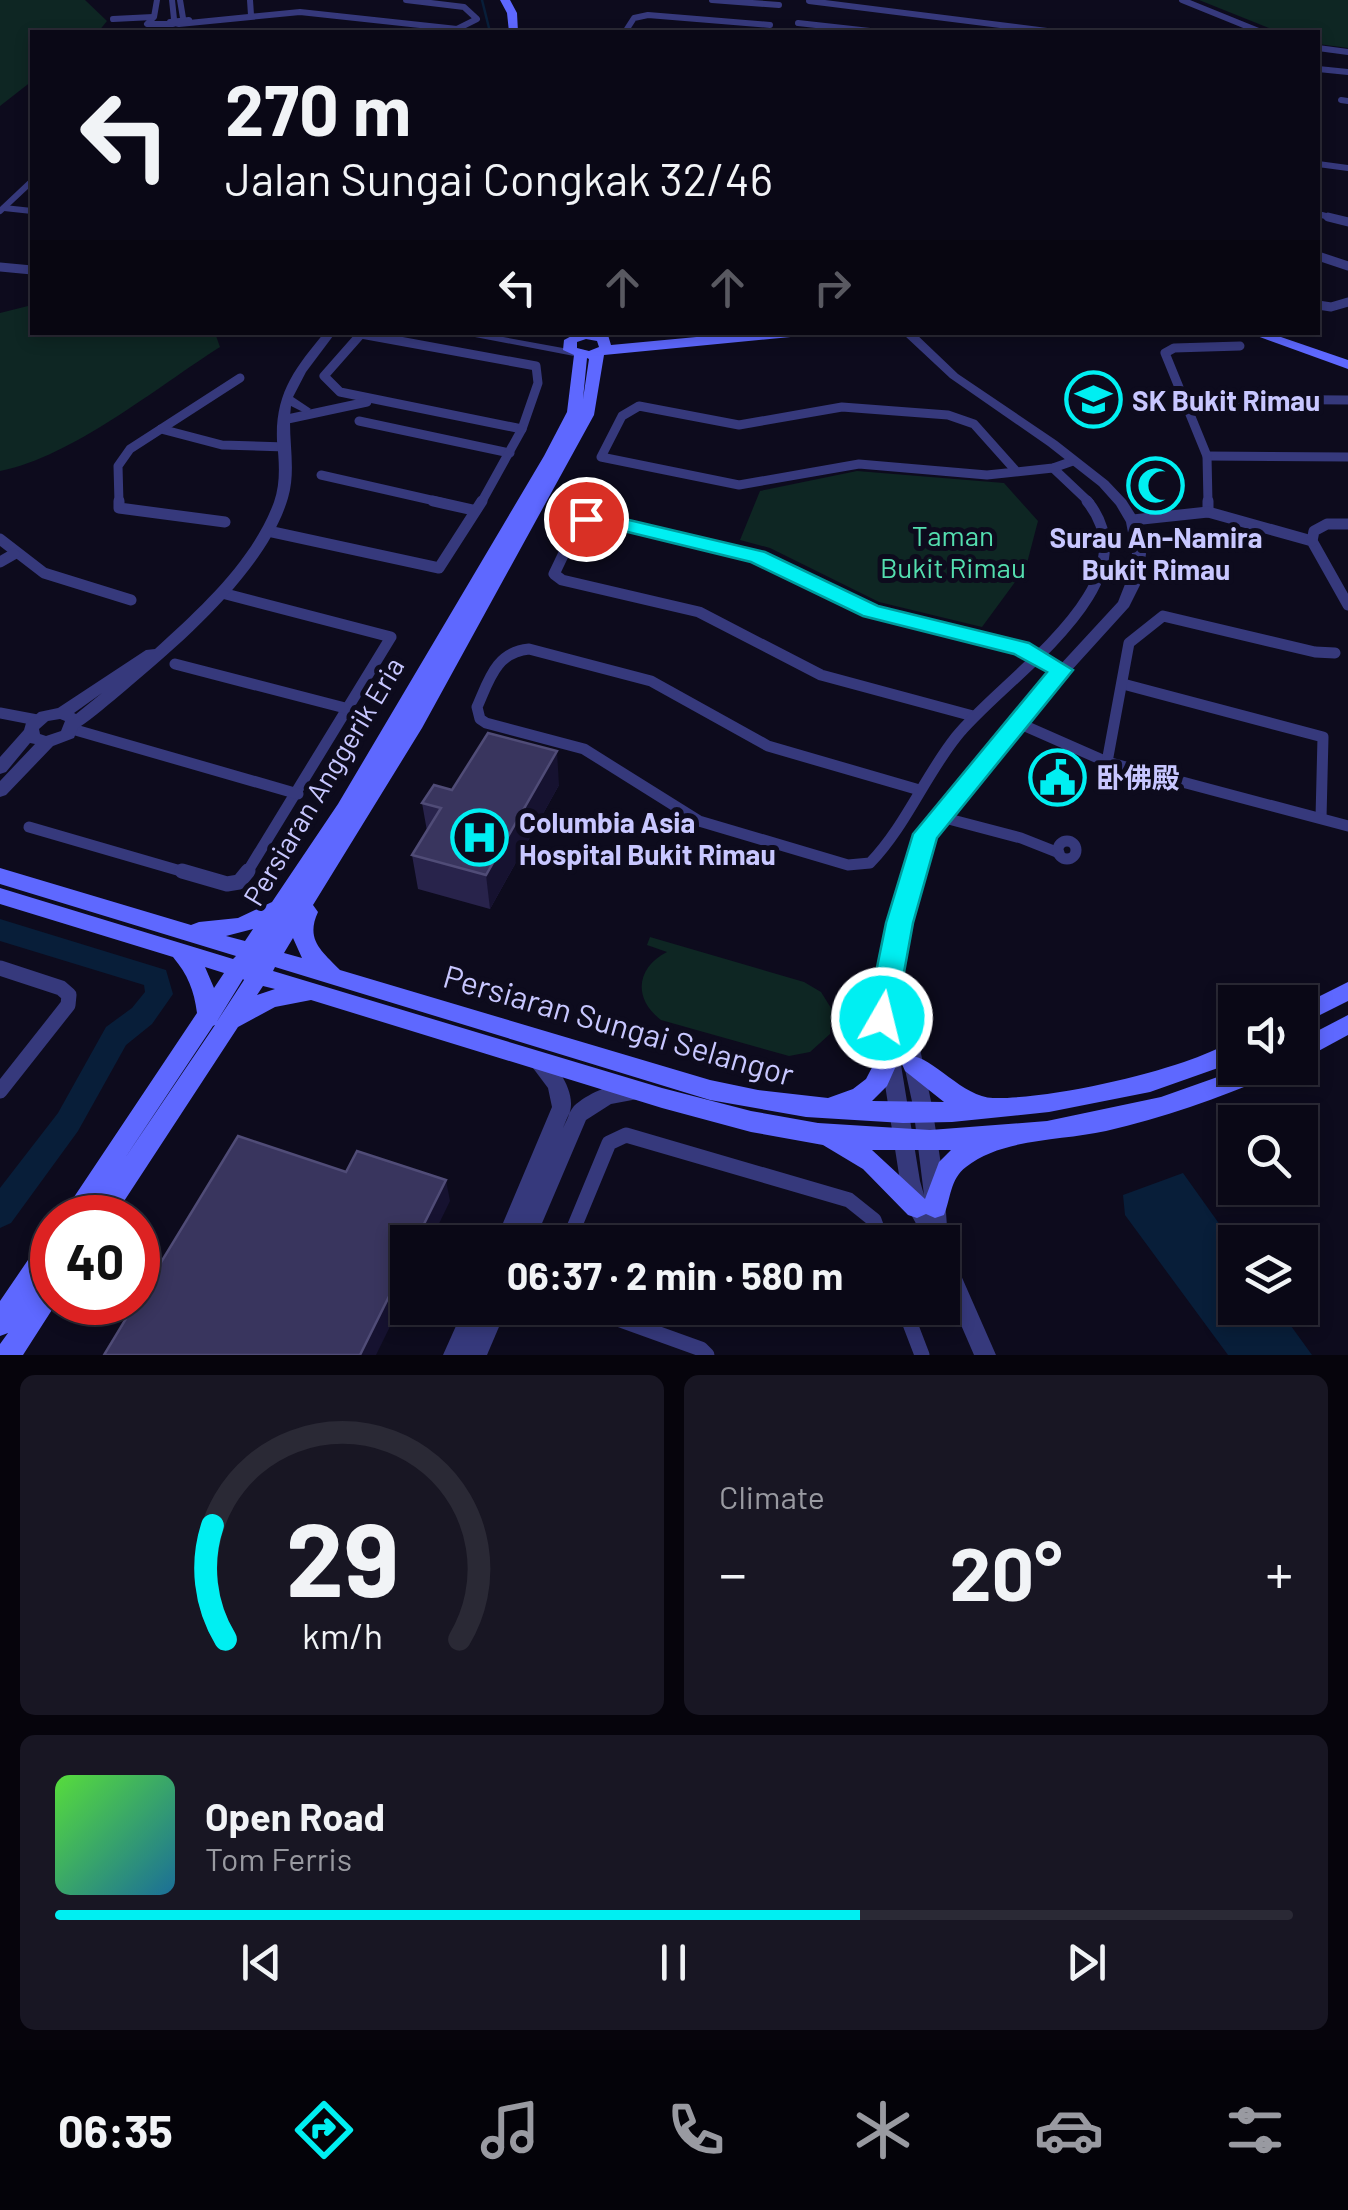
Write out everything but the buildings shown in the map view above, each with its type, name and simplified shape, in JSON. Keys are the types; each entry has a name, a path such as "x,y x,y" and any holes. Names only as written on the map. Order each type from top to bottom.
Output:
{"main road":[{"path":"495,0 501,11 503,30"},
{"path":"506,0 514,30"},
{"path":"588,343 669,335"},
{"path":"588,343 743,335"},
{"path":"1260,335 1348,366"},
{"path":"1294,335 1348,354"},
{"name":"Persiaran Anggerik Eria","path":"114,1195 255,963 362,816 519,543 588,415 588,343"},
{"name":"Persiaran Anggerik Eria","path":"255,963 286,902 346,809 574,412 588,343"},
{"path":"339,978 311,954 301,930 362,816"},
{"path":"0,876 255,963 400,1018"},
{"path":"0,896 173,937 255,922 286,902"},
{"path":"173,937 200,976 218,1021 284,994 304,994 400,1018"},
{"name":"Persiaran Sungai Selangor","path":"255,963 339,978 710,1090 776,1105 822,1122 909,1112 998,1123 1135,1114 1228,1085"},
{"path":"1318,1007 1348,991"},
{"name":"Persiaran Sungai Selangor","path":"400,1018 701,1109 822,1122 914,1138 998,1123 1218,1060"},
{"name":"Persiaran Anggerik Eria","path":"89,1195 218,1021"},
{"path":"1318,1041 1348,1024"},
{"path":"889,1057 880,1083 872,1092 822,1122 926,1207 942,1172 998,1123 950,1094 913,1064"},
{"path":"0,1323 30,1279"},
{"path":"8,1355 30,1322"}],"street":[{"path":"157,0 154,17 148,24 180,25 251,15 321,12 458,30 475,22 469,9 406,0"},
{"path":"172,0 180,25"},
{"path":"180,0 180,25"},
{"path":"250,0 251,15"},
{"path":"625,30 634,18 648,15 769,29 780,3 712,0"},
{"path":"1182,0 1256,30"},
{"path":"809,1 1039,30"},
{"path":"881,30 895,12"},
{"path":"112,19 154,17"},
{"path":"798,23 861,30"},
{"path":"1320,48 1348,52"},
{"path":"1320,69 1348,72"},
{"path":"1320,164 1348,168"},
{"path":"2,210 30,183"},
{"path":"2,210 30,211"},
{"path":"1320,215 1348,222"},
{"path":"1320,257 1348,266"},
{"path":"0,267 30,270"},
{"path":"1320,306 1348,302"},
{"path":"0,790 47,742 62,738 69,722 135,674 222,593 268,531 287,477 283,417 287,398 302,366 329,335"},
{"path":"360,335 324,376 340,392 523,429"},
{"path":"268,531 439,568 523,429 540,371 536,366 367,335"},
{"path":"449,348 457,335"},
{"path":"484,335 588,343"},
{"path":"526,335 588,343"},
{"path":"909,335 954,376 1100,481 1132,520 1139,549 1131,592 1106,627 1061,670 926,834 884,986 889,1057 909,1112 932,1225"},
{"path":"1208,512 1207,456 1164,356 1174,348 1240,346"},
{"path":"225,522 119,508 118,466 123,457 161,429 240,378"},
{"path":"283,417 328,402 340,392"},
{"path":"287,398 305,409"},
{"path":"1184,398 1348,400"},
{"path":"283,417 376,400"},
{"path":"1016,471 974,424 948,415 842,407 739,425 640,406 622,416 601,457 739,485 859,464 987,475 1053,468 1074,460"},
{"path":"359,420 510,452"},
{"path":"161,429 192,443 227,449 286,447"},
{"path":"1207,456 1348,457"},
{"path":"916,789 768,746 651,681 529,649 512,650 501,656 476,707 486,723 584,748 699,821 848,864 870,862 916,789 973,716 1037,655 1100,580 1108,546 1105,529 1092,505 1053,468"},
{"path":"321,475 473,510"},
{"path":"1132,520 1208,512 1312,541"},
{"path":"973,716 821,675 699,612 562,580 554,574 554,566 578,524 595,518 758,557 871,611 1037,655 1061,670"},
{"path":"1346,598 1312,541 1314,531 1327,524 1348,524"},
{"path":"0,539 14,554 55,582 131,600"},
{"path":"0,562 14,554"},
{"path":"29,827 227,884 238,882 247,873 391,637 222,593"},
{"path":"1107,762 1129,643 1163,616 1334,653"},
{"path":"175,664 349,709"},
{"path":"1124,684 1299,728 1322,738 1320,818"},
{"path":"0,713 33,727 47,742"},
{"path":"0,768 33,727 69,722 298,794"},
{"path":"1016,722 1107,762 1348,826"},
{"path":"941,817 1060,848"},
{"path":"0,968 62,988 68,995 68,1006 0,1091"},
{"path":"884,986 899,996 913,1064 909,1112"},
{"path":"511,1225 562,1107 557,1085 538,1060"},
{"path":"531,1225 579,1114 607,1096 640,1092"},
{"path":"575,1225 609,1142 626,1135 850,1200 876,1225"},
{"path":"960,1296 985,1355"},
{"path":"454,1355 467,1325"},
{"path":"476,1355 489,1325"},
{"path":"634,1325 701,1349 707,1355"},
{"path":"911,1325 922,1355"}],"green space":[{"path":"0,0 85,0 107,21 100,30 30,30 30,83 0,106"},
{"path":"1199,0 1348,0 1348,48 1320,44 1320,30 1274,30"},
{"path":"30,306 30,335 216,335 220,347 85,436 28,463 0,471 0,313"},
{"name":"Taman Bukit Rimau","path":"857,471 1004,483 1038,521 1026,567 982,627 879,602 770,548 740,540 760,491"},
{"path":"650,937 804,982 821,992 831,1008 830,1034 810,1052 789,1056 661,1020 642,993 644,974 667,952 647,945"}],"water":[{"path":"1183,1173 1220,1225 1218,1325 1290,1325 1312,1355 1228,1355 1125,1215 1123,1195"}],"waterway":[{"path":"482,0 490,30"},
{"path":"0,930 156,978 159,994 142,1016 116,1036 68,1122 0,1213"}],"place":[{"name":"SK Bukit Rimau","path":"1093,400"},
{"name":"Surau An-Namira Bukit Rimau","path":"1156,486"},
{"name":"卧佛殿","path":"1057,777"},
{"name":"Columbia Asia Hospital Bukit Rimau","path":"480,838"}],"route":[{"path":"586,519 758,557 871,611 1022,648 1061,670 926,834 899,923 889,978 880,995 882,1018"}]}
